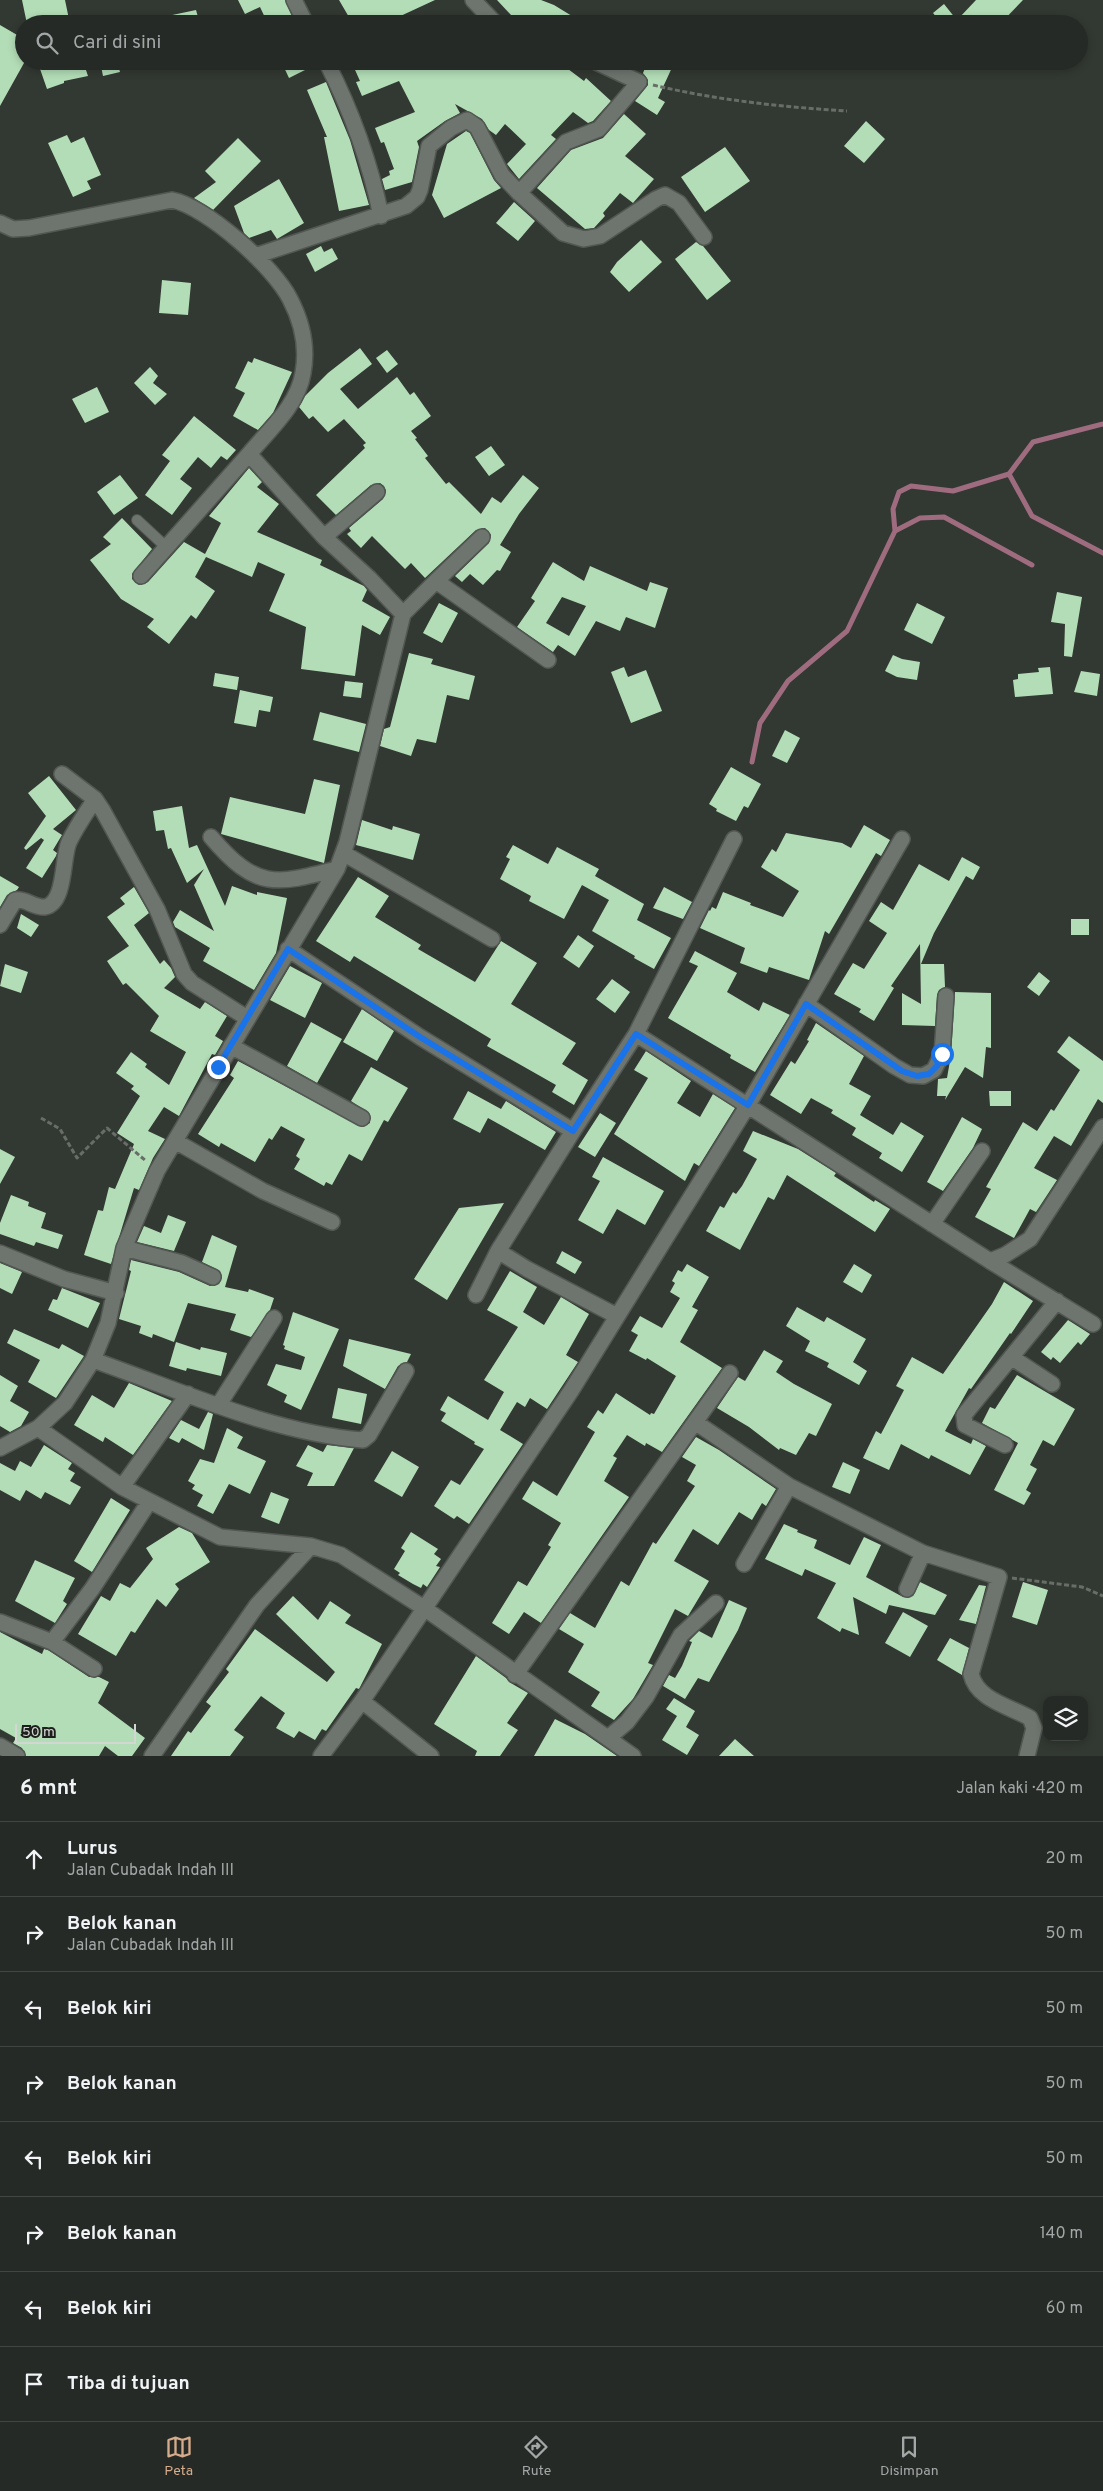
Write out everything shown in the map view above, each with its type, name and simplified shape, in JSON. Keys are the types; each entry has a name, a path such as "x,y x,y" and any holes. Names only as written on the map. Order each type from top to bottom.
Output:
{"street":[{"path":"294,0 302,15"},
{"path":"473,0 487,15"},
{"path":"330,70 352,114 373,181 381,216"},
{"path":"519,193 566,142 599,128 639,82 613,70"},
{"path":"255,256 319,234 381,216 413,202 420,190 429,146 464,120 474,123 496,166 519,193 563,233 584,239 600,236 665,195 679,203 704,237"},
{"path":"0,223 13,229 29,228 172,200 191,206 226,230 255,256 289,296 303,332 305,355 303,374 296,394 284,413 165,546 141,576"},
{"path":"249,454 324,537 369,578 403,614"},
{"path":"324,537 377,492"},
{"path":"0,1448 38,1428 65,1403 93,1360 108,1323 116,1293 124,1248 157,1171 337,869 343,853 403,614 482,537"},
{"path":"436,581 548,660"},
{"path":"62,774 95,799 157,909 184,974 192,983 247,1018"},
{"path":"0,925 15,900 40,907 46,907 55,901 61,886 68,844 95,799"},
{"path":"211,838 243,870 272,881 282,882 337,869"},
{"path":"321,1756 362,1701 571,1391 748,1105 902,838"},
{"path":"476,1295 498,1251 636,1034 734,839"},
{"path":"343,853 492,939"},
{"path":"288,949 420,1037 573,1131"},
{"path":"806,1004 894,1066 910,1075 923,1076 934,1070 942,1054 946,996"},
{"path":"636,1034 990,1261 1093,1324"},
{"path":"230,1046 362,1118"},
{"path":"990,1261 1005,1255 1030,1239 1103,1127"},
{"path":"175,1141 263,1191 332,1222"},
{"path":"932,1224 982,1151"},
{"path":"124,1248 182,1263 213,1277"},
{"path":"498,1251 527,1270 617,1316"},
{"path":"0,1253 64,1279 116,1293"},
{"path":"1004,1445 965,1425 964,1415 1057,1301"},
{"path":"218,1406 274,1318"},
{"path":"1011,1357 1052,1384"},
{"path":"93,1360 218,1406 278,1425 363,1440 369,1435 406,1371"},
{"path":"515,1674 730,1373"},
{"path":"122,1487 188,1394"},
{"path":"696,1422 789,1486 923,1553 999,1577 970,1674 973,1682 986,1697 1024,1714 1033,1722 1033,1740 1027,1756"},
{"path":"38,1428 122,1487 220,1537 311,1546 341,1556 424,1608 633,1756"},
{"path":"744,1564 789,1486"},
{"path":"52,1642 92,1589 149,1502"},
{"path":"152,1756 257,1606 311,1546"},
{"path":"907,1589 923,1553"},
{"path":"608,1738 627,1722 646,1697 681,1635 716,1603"},
{"path":"0,1622 52,1642 94,1669"},
{"path":"362,1701 432,1756"},
{"path":"0,1746 17,1756"}],"lane":[{"path":"137,520 165,546"}],"path":[{"path":"639,82 680,92 774,105 847,111"},
{"path":"41,1118 60,1129 78,1158 107,1128 157,1171"},
{"path":"999,1577 1082,1587 1103,1596"}],"building":[{"path":"22,0 65,0 68,15 25,15"},
{"path":"238,0 285,0 292,15 264,15 260,7 245,14"},
{"path":"339,0 435,0 403,15 348,15"},
{"path":"497,0 541,0 570,15 511,15"},
{"path":"976,0 1023,0 1009,15 962,15"},
{"path":"944,4 953,15 935,15 933,13"},
{"path":"196,10 197,15 172,15"},
{"path":"0,25 15,34 15,70 20,70 0,106"},
{"path":"40,70 86,70 88,76 64,81 64,83 47,89"},
{"path":"102,70 119,70 120,72 103,76"},
{"path":"285,70 305,70 289,78"},
{"path":"355,70 569,70 584,81 586,78 611,101 593,121 588,123 573,112 551,135 556,139 519,179 507,164 526,144 505,124 496,135 489,130 482,119 455,104 460,113 417,141 419,147 412,182 385,190 382,179 390,175 389,171 394,169 384,142 381,143 375,128 415,112 399,81 362,96 356,82 360,81"},
{"path":"644,70 671,70 658,98 665,102 657,115 635,101 648,85 648,80 643,73"},
{"path":"326,82 350,140 369,205 339,211 324,137 327,137 307,90"},
{"path":"624,114 646,134 625,156 654,179 633,203 620,193 603,213 605,216 594,228 585,229 537,188 571,150 603,138"},
{"path":"866,121 885,139 864,163 844,146"},
{"path":"466,131 470,133 494,180 501,188 444,218 432,195 447,144"},
{"path":"67,135 71,143 84,137 101,175 87,181 91,189 73,197 48,143"},
{"path":"238,138 261,161 213,210 194,198 216,182 205,171"},
{"path":"725,147 750,181 705,212 681,177"},
{"path":"279,179 304,223 277,239 271,230 249,238 244,233 234,206"},
{"path":"514,202 535,221 518,241 496,223"},
{"path":"641,240 662,262 629,292 610,272 617,262"},
{"path":"696,242 703,246 731,281 707,300 675,259"},
{"path":"321,246 324,252 332,248 338,259 315,272 306,254"},
{"path":"162,280 191,283 188,315 159,313"},
{"path":"360,348 372,364 340,389 358,409 397,377 410,395 414,392 431,416 411,431 428,456 425,458 446,484 449,482 481,514 492,497 501,503 523,475 539,488 519,514 500,545 511,552 500,571 497,570 483,585 470,574 462,582 455,576 489,543 491,535 485,528 476,530 425,578 411,563 405,569 372,536 361,548 347,534 351,531 349,528 383,499 386,491 384,486 380,483 371,485 336,515 316,495 365,448 363,445 366,443 344,419 328,432 313,416 309,419 299,407 305,396 328,373"},
{"path":"387,350 398,364 387,373 376,358"},
{"path":"254,358 292,372 273,413 258,430 233,416 245,393 235,388 248,361 252,363"},
{"path":"150,367 158,376 153,383 167,394 155,405 134,383"},
{"path":"97,387 109,412 85,423 72,399"},
{"path":"194,416 236,450 227,460 221,456 211,468 198,457 180,479 192,488 172,515 145,495 170,461 162,455"},
{"path":"491,446 505,465 489,476 475,457"},
{"path":"249,468 262,482 257,487 279,504 257,532 322,560 320,565 364,586 367,590 362,601 390,617 380,635 362,625 355,676 301,669 306,627 269,611 285,574 258,562 252,577 206,557 195,577 215,591 196,619 191,615 169,644 147,627 154,619 121,599 90,560 111,544 103,537 122,518 152,549 132,574 132,579 139,585 148,582 184,542 205,554 221,523 209,516"},
{"path":"120,475 138,498 114,515 97,492"},
{"path":"553,562 584,581 590,566 647,591 650,582 668,588 655,628 626,617 620,631 596,621 575,656 558,645 553,652 517,627 535,601 531,598","holes":["562,597 586,606 569,636 546,623"]},
{"path":"1057,592 1082,597 1072,657 1064,656 1065,624 1051,622"},
{"path":"439,603 458,613 442,643 423,633"},
{"path":"917,603 945,617 932,644 904,630"},
{"path":"409,653 433,659 431,664 475,676 469,700 447,695 436,743 417,739 411,756 380,746 384,729 390,727"},
{"path":"893,655 902,659 920,662 917,680 897,677 885,671"},
{"path":"624,667 628,677 646,670 662,711 631,723 611,672"},
{"path":"1050,667 1053,694 1015,697 1013,680 1018,679 1018,674 1039,672 1038,668"},
{"path":"1081,671 1100,674 1097,696 1074,692"},
{"path":"215,673 239,677 237,690 213,686"},
{"path":"345,681 363,683 361,698 343,696"},
{"path":"240,690 273,697 270,712 259,710 256,727 234,723"},
{"path":"320,712 366,724 359,752 313,740"},
{"path":"785,730 800,738 787,763 772,756"},
{"path":"731,767 761,784 748,808 744,806 736,821 716,811 717,809 709,804"},
{"path":"49,776 76,810 53,829 62,835 53,850 57,853 56,856 42,878 26,868 44,840 41,838 26,850 24,848 46,816 28,793"},
{"path":"314,779 340,785 324,863 221,834 230,797 305,814"},
{"path":"182,806 189,848 197,845 225,906 232,886 257,895 257,892 287,898 276,953 254,990 203,961 210,948 175,927 173,922 180,910 214,931 194,885 204,869 187,883 171,848 168,849 164,830 156,831 153,811"},
{"path":"362,820 392,830 393,826 420,834 413,860 356,845"},
{"path":"864,825 890,840 881,856 876,853 829,934 825,931 809,980 769,967 767,973 740,963 745,948 700,928 709,910 712,907 716,909 723,892 751,903 750,905 783,917 799,891 761,867 772,849 776,852 786,833 842,843 851,848"},
{"path":"513,845 548,864 557,847 599,869 595,876 644,904 637,920 671,938 654,969 592,931 609,900 582,885 564,919 529,901 531,896 500,879 510,859 506,857"},
{"path":"962,857 980,867 973,880 966,876 934,933 921,964 944,964 945,987 939,990 937,995 935,1026 902,1025 902,993 921,1004 920,944 891,986 894,988 874,1021 859,1012 861,1009 834,994 853,963 864,969 887,933 869,921 881,902 893,910 919,864 949,881"},
{"path":"0,876 19,887 7,895 0,907"},
{"path":"358,877 389,896 375,917 421,945 418,949 475,982 501,941 537,963 511,1004 576,1043 562,1064 588,1080 574,1105 552,1092 556,1085 487,1046 491,1039 354,956 350,962 316,941"},
{"path":"134,887 149,913 134,925 160,964 164,960 171,968 175,977 164,988 200,1009 205,1002 227,1016 215,1036 223,1041 215,1055 212,1054 179,1116 164,1107 148,1131 165,1139 153,1158 139,1190 134,1188 111,1264 84,1255 98,1210 103,1211 109,1187 115,1189 134,1144 117,1133 140,1096 131,1089 134,1086 116,1073 131,1052 147,1064 145,1067 169,1085 186,1052 150,1031 159,1016 126,983 123,985 107,961 129,946 107,917 125,904 120,898"},
{"path":"664,887 692,902 683,919 653,908"},
{"path":"21,914 39,925 31,937 17,928"},
{"path":"1071,919 1089,919 1089,935 1071,935"},
{"path":"578,935 594,946 579,968 563,957"},
{"path":"695,951 737,973 727,992 759,1011 763,1002 790,1015 755,1072 730,1058 731,1055 668,1018 698,966 689,962"},
{"path":"5,964 28,972 21,993 0,986"},
{"path":"290,966 322,983 305,1018 270,1000"},
{"path":"1039,972 1050,981 1039,996 1027,987"},
{"path":"612,979 630,992 615,1013 596,999"},
{"path":"955,992 991,993 991,1048 986,1047 983,1078 965,1067 945,1100 946,1096 937,1096 938,1079 947,1078 951,1055"},
{"path":"362,1009 394,1031 377,1061 343,1042"},
{"path":"311,1022 342,1039 317,1083 287,1066"},
{"path":"816,1023 864,1056 849,1084 871,1096 860,1115 893,1135 901,1122 924,1136 902,1172 879,1158 882,1153 852,1135 856,1128 831,1113 833,1110 811,1098 801,1114 770,1095 791,1061 795,1064 809,1041 807,1040"},
{"path":"1069,1036 1103,1061 1103,1103 1098,1099 1071,1146 1054,1136 1034,1168 1057,1180 1036,1212 1030,1209 1014,1238 975,1217 991,1189 986,1187 1023,1122 1037,1131 1051,1109 1054,1111 1080,1070 1057,1052"},
{"path":"646,1051 691,1081 677,1103 700,1117 713,1094 735,1108 699,1166 694,1163 685,1181 614,1134 648,1078 634,1070"},
{"path":"238,1061 362,1127 370,1123 370,1114 351,1101 371,1067 408,1088 388,1122 384,1120 362,1161 349,1154 332,1185 326,1182 324,1186 294,1169 300,1159 296,1156 305,1139 281,1126 272,1140 269,1138 255,1162 221,1143 219,1147 198,1134 234,1078 230,1075"},
{"path":"468,1091 501,1109 506,1101 556,1132 545,1150 488,1118 480,1133 453,1119"},
{"path":"989,1091 1011,1091 1011,1106 990,1106"},
{"path":"600,1113 616,1123 595,1157 578,1147"},
{"path":"962,1117 982,1129 973,1148 943,1191 927,1182"},
{"path":"753,1131 798,1149 836,1173 834,1176 874,1202 875,1200 890,1209 875,1232 787,1175 774,1200 768,1197 740,1250 706,1231 720,1206 724,1208 733,1192 736,1194 742,1186 757,1159 743,1151"},
{"path":"0,1149 15,1157 0,1184"},
{"path":"603,1157 664,1191 645,1225 617,1209 603,1234 578,1220 600,1181 592,1177"},
{"path":"11,1195 29,1202 28,1206 46,1213 41,1228 63,1235 58,1249 36,1242 34,1246 0,1234 0,1223"},
{"path":"504,1203 447,1300 414,1279 459,1208"},
{"path":"168,1215 186,1222 174,1251 137,1242 144,1226 161,1233"},
{"path":"212,1235 237,1246 225,1287 248,1292 249,1289 274,1298 270,1310 251,1337 230,1330 236,1314 188,1303 174,1342 153,1334 152,1338 139,1333 141,1326 119,1319 131,1271 129,1270 131,1260 179,1272 210,1286 219,1284 222,1277 220,1271 202,1262"},
{"path":"562,1251 582,1262 575,1274 556,1263"},
{"path":"0,1263 22,1272 12,1294 0,1288"},
{"path":"687,1264 709,1277 692,1307 698,1310 680,1342 722,1368 662,1452 646,1443 645,1446 627,1435 613,1456 617,1458 604,1481 629,1497 541,1623 524,1612 509,1634 492,1623 518,1581 527,1586 551,1547 548,1545 561,1523 522,1499 533,1481 557,1496 595,1432 587,1427 598,1410 603,1414 616,1393 650,1415 651,1413 654,1414 676,1376 647,1358 646,1360 629,1351 638,1335 631,1331 640,1316 662,1328 680,1298 670,1292 675,1283 672,1281 678,1270 682,1272"},
{"path":"854,1264 872,1275 862,1293 843,1282"},
{"path":"510,1271 537,1287 523,1312 544,1325 561,1297 589,1314 566,1355 578,1362 547,1409 530,1398 525,1407 517,1402 500,1430 523,1444 469,1524 457,1516 454,1519 434,1506 451,1480 460,1485 484,1449 441,1421 446,1413 440,1410 448,1396 488,1420 504,1392 484,1380 518,1327 487,1310"},
{"path":"1004,1282 1033,1301 971,1389 969,1388 945,1431 971,1444 973,1439 986,1446 970,1475 931,1455 929,1459 901,1444 889,1470 863,1458 876,1431 881,1434 904,1390 896,1386 912,1357 943,1374 992,1304"},
{"path":"62,1288 100,1303 88,1328 48,1310 53,1299 57,1300"},
{"path":"797,1307 824,1322 827,1317 866,1339 853,1362 867,1371 859,1385 827,1367 829,1363 805,1351 810,1341 786,1326"},
{"path":"293,1312 339,1329 301,1410 284,1402 287,1395 267,1385 276,1364 301,1370 305,1357 284,1349 285,1346 283,1345"},
{"path":"1068,1320 1090,1334 1081,1345 1078,1342 1060,1363 1053,1357 1051,1360 1041,1352"},
{"path":"14,1329 59,1349 62,1344 84,1356 56,1398 28,1382 40,1360 7,1343"},
{"path":"349,1339 411,1354 407,1362 398,1366 385,1389 343,1366"},
{"path":"176,1342 200,1350 201,1347 227,1353 221,1376 187,1368 186,1371 169,1366"},
{"path":"764,1350 783,1361 776,1372 832,1404 816,1436 809,1433 796,1455 780,1448 779,1450 749,1427 717,1408 738,1377 745,1381"},
{"path":"0,1375 18,1386 10,1401 29,1412 21,1426 10,1432 0,1426"},
{"path":"1017,1375 1075,1409 1054,1446 1043,1440 1030,1465 1037,1469 1026,1490 1031,1493 1024,1505 994,1490 1018,1443 982,1423 990,1407 995,1409"},
{"path":"129,1383 172,1401 133,1455 105,1437 103,1442 74,1425 92,1395 114,1408"},
{"path":"338,1388 367,1394 361,1424 332,1418"},
{"path":"208,1412 213,1414 204,1450 182,1438 179,1443 169,1438 181,1420 199,1429"},
{"path":"227,1428 243,1437 237,1448 266,1461 250,1494 229,1484 213,1514 197,1506 203,1495 192,1489 195,1485 188,1481 200,1459 214,1463"},
{"path":"696,1437 719,1450 776,1489 766,1506 762,1503 752,1520 739,1512 718,1545 693,1529 674,1561 709,1581 688,1616 675,1609 648,1663 653,1665 633,1699 614,1720 591,1706 600,1692 568,1672 584,1644 559,1629 570,1613 595,1628 621,1581 629,1586 653,1542 656,1544 695,1486 687,1481 696,1465 682,1457"},
{"path":"44,1445 72,1463 68,1469 75,1473 70,1481 81,1487 70,1505 45,1492 41,1499 26,1490 20,1501 0,1490 0,1463 15,1471 20,1461 31,1467"},
{"path":"308,1445 323,1452 327,1445 354,1448 334,1486 307,1486 313,1473 296,1466"},
{"path":"392,1451 419,1467 402,1497 374,1481"},
{"path":"843,1462 860,1470 850,1494 832,1487"},
{"path":"271,1492 289,1499 279,1524 261,1517"},
{"path":"111,1498 130,1510 92,1572 74,1561"},
{"path":"784,1524 798,1530 797,1532 817,1540 814,1548 850,1565 864,1537 881,1545 866,1577 903,1597 913,1596 920,1582 947,1595 935,1615 889,1605 886,1614 853,1597 859,1635 842,1628 840,1632 817,1618 836,1583 805,1569 802,1576 765,1559"},
{"path":"179,1527 192,1533 210,1562 175,1584 179,1589 166,1607 157,1599 135,1633 131,1631 116,1656 78,1634 101,1596 110,1601 120,1583 130,1588 153,1559 146,1548"},
{"path":"411,1532 438,1549 434,1554 441,1559 436,1566 440,1567 427,1587 423,1584 421,1588 413,1584 398,1575 400,1573 394,1569 405,1551 401,1548"},
{"path":"35,1560 75,1578 63,1601 67,1604 55,1623 15,1601"},
{"path":"1023,1582 1048,1590 1037,1625 1012,1617"},
{"path":"979,1585 986,1586 976,1624 959,1620"},
{"path":"293,1596 318,1620 330,1601 351,1615 345,1623 382,1644 359,1689 356,1688 326,1731 322,1729 315,1740 299,1731 294,1738 276,1728 285,1713 261,1696 234,1730 244,1737 230,1756 171,1756 188,1731 191,1733 211,1706 206,1702 229,1672 226,1669 255,1629 327,1682 335,1672 276,1614"},
{"path":"729,1600 747,1608 738,1630 709,1682 698,1678 685,1699 663,1686 669,1675 675,1678 692,1642 689,1641 699,1631 712,1638"},
{"path":"903,1612 928,1626 910,1657 885,1643"},
{"path":"0,1632 42,1654 44,1649 48,1650 89,1677 99,1677 109,1682 98,1703 145,1738 132,1756 118,1756 105,1746 99,1756 26,1756 22,1748 13,1743 16,1738 0,1729"},
{"path":"950,1638 969,1648 962,1675 937,1660"},
{"path":"476,1656 509,1682 528,1693 507,1723 518,1730 500,1756 475,1756 477,1751 434,1724"},
{"path":"674,1698 695,1711 686,1727 699,1735 687,1755 662,1740 677,1716 666,1709"},
{"path":"555,1719 585,1734 617,1756 534,1756"},
{"path":"735,1739 754,1756 719,1756"}],"waterway":[{"path":"895,531 893,509 899,492 911,486 953,491 1009,474 1033,442 1103,424"},
{"path":"1009,474 1032,516 1103,553"},
{"path":"752,762 760,723 788,681 847,631 895,531 920,518 944,517 1032,565"}],"route":[{"path":"218,1067 288,949 420,1037 573,1131 636,1034 748,1105 806,1004 894,1066 910,1075 923,1076 929,1074 937,1066 942,1054"}]}
